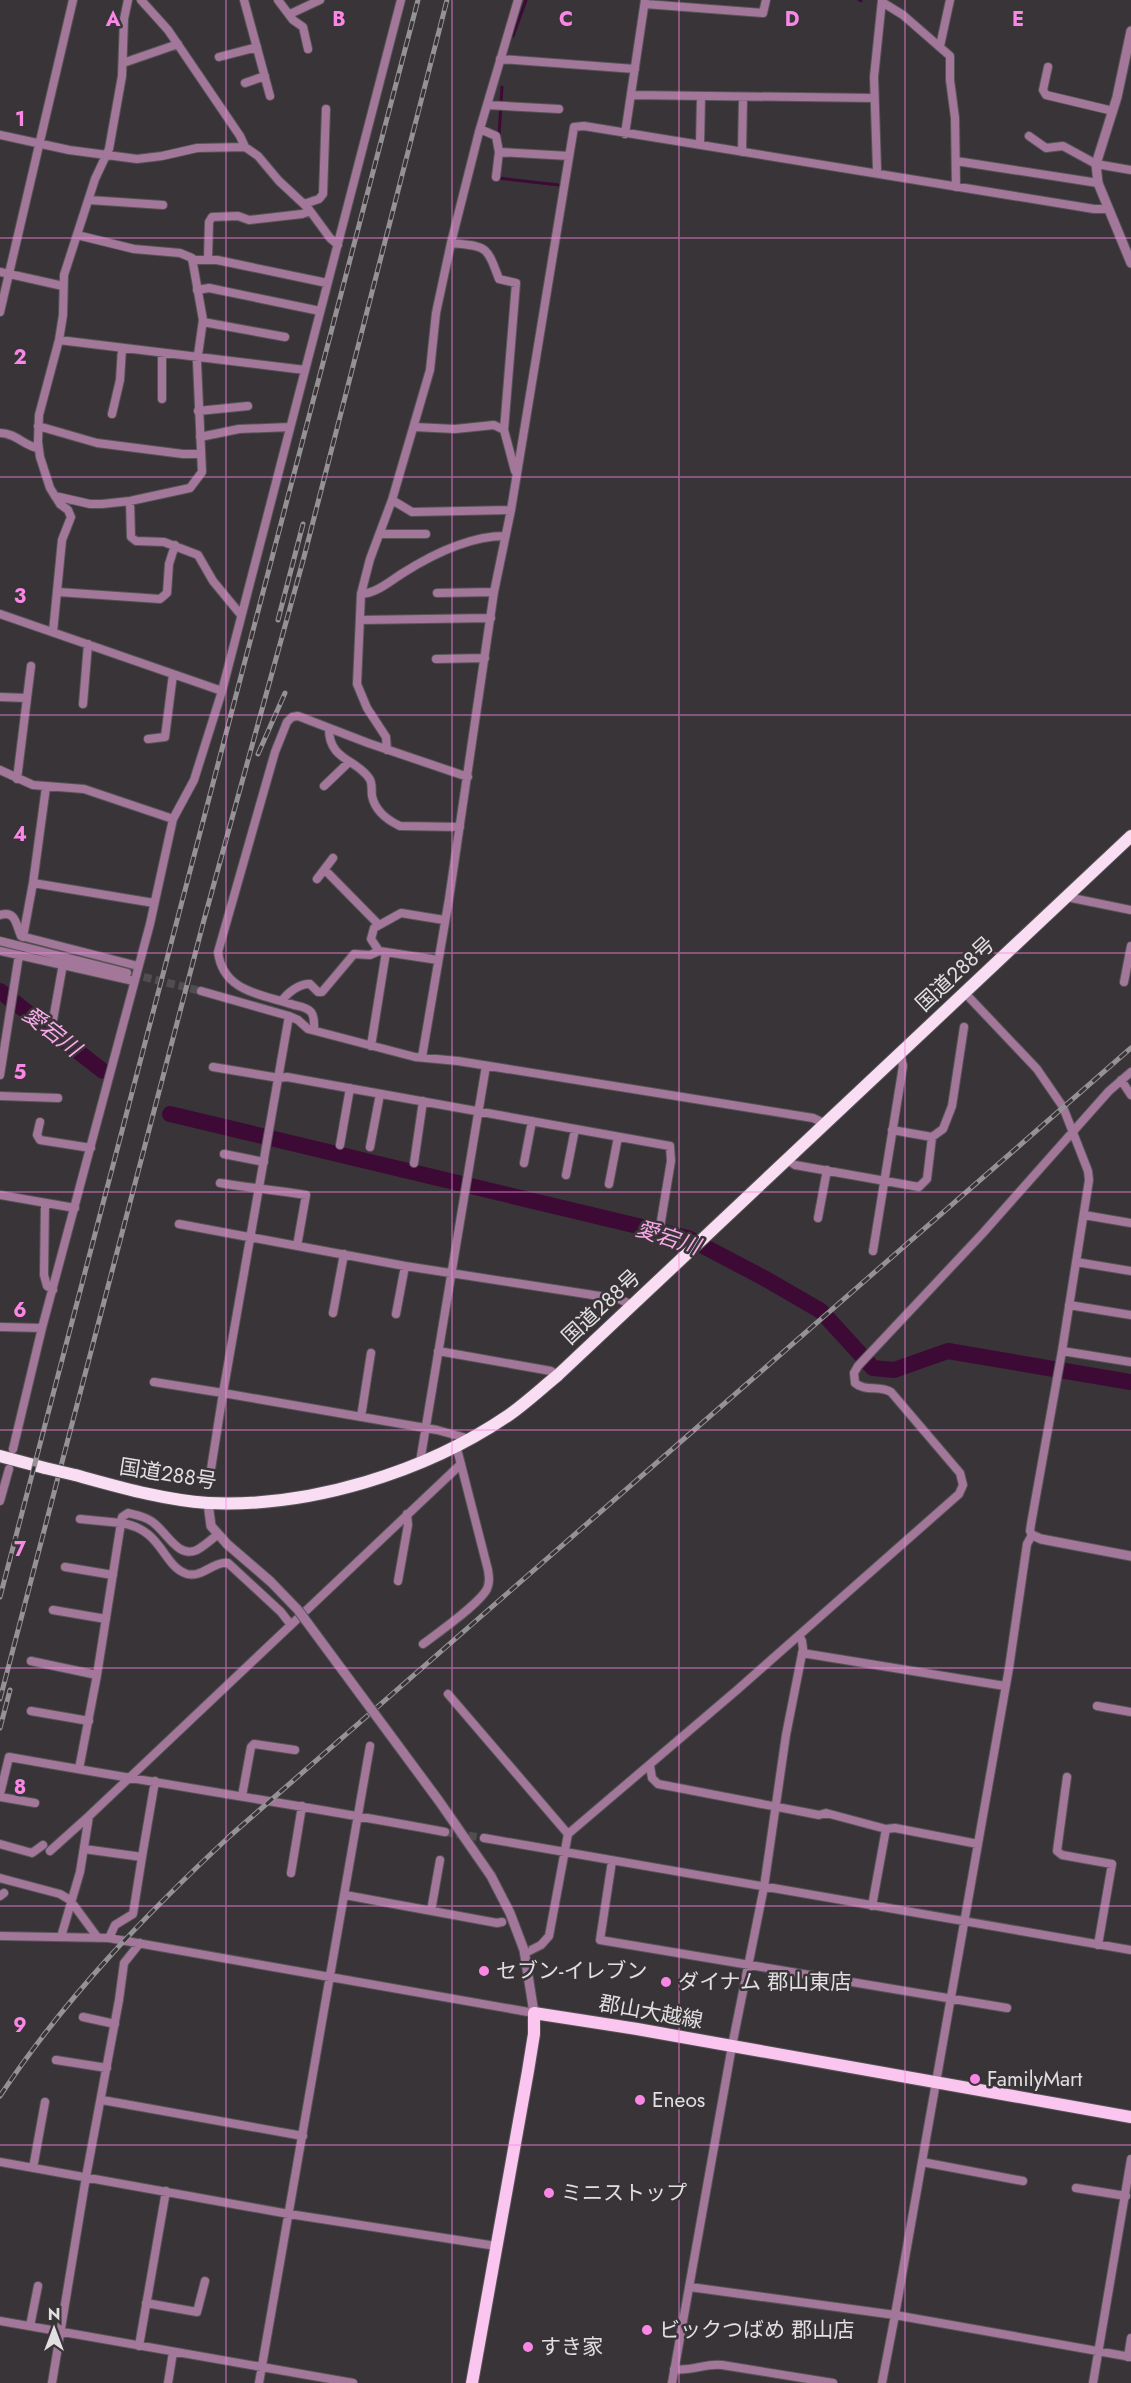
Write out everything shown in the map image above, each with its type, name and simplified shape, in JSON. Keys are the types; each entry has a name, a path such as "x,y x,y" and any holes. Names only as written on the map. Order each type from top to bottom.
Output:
{"highway":[{"name":"国道288号","path":"0,1456 155,1496 208,1503 284,1500 359,1484 420,1462 470,1438 507,1416 558,1374 1131,836"}],"main road":[{"name":"郡山大越線","path":"534,2013 1131,2117"},
{"path":"472,2383 528,2071 534,2034 534,2013"}],"street":[{"path":"0,312 74,0"},
{"path":"53,632 62,540 71,517 50,488 38,448 38,426 43,394 59,340 63,315 64,275 95,179 109,149 123,63 124,19 128,0"},
{"path":"141,0 162,21 240,136 245,147 258,156 279,181 304,204 330,238 338,244"},
{"path":"244,0 270,96"},
{"path":"278,0 303,27 308,49"},
{"path":"290,14 320,0"},
{"path":"13,1449 42,1328 154,903 173,819 194,780 222,691 401,0"},
{"path":"387,750 386,737 367,708 357,684 361,594 392,500 430,370 436,313 451,243 480,129 518,0"},
{"path":"625,134 645,2 763,13 766,0"},
{"path":"940,46 950,0"},
{"path":"877,168 874,98 882,1 903,15 950,56 956,187"},
{"path":"1131,31 1113,111 1096,164 1098,183 1131,263"},
{"path":"123,63 177,44"},
{"path":"219,57 257,47"},
{"path":"500,59 635,69"},
{"path":"1048,68 1043,90 1046,95 1113,111"},
{"path":"245,82 265,76"},
{"path":"632,95 874,98"},
{"path":"700,144 701,97"},
{"path":"742,152 743,98"},
{"path":"487,105 559,109"},
{"path":"304,204 319,199 323,194 326,109"},
{"path":"422,1057 468,777 494,592 511,510 574,127 577,125 1094,209 1108,209"},
{"path":"480,129 496,136 499,152 496,177"},
{"path":"0,135 106,157 149,158 197,148 245,147"},
{"path":"1029,136 1046,148 1063,146 1096,164 1131,170"},
{"path":"499,152 568,156"},
{"path":"956,162 1098,183"},
{"path":"88,200 163,205"},
{"path":"208,259 209,222 212,217 238,216 249,220 302,214 310,211"},
{"path":"56,496 90,504 130,501 194,485 202,472 198,411 198,356 203,322 192,260 189,256 180,253 134,249 77,235"},
{"path":"451,243 483,248 489,253 499,279 516,283 504,430 516,473"},
{"path":"192,260 208,259 327,283"},
{"path":"0,272 63,286"},
{"path":"197,290 209,288 320,311"},
{"path":"203,322 285,337"},
{"path":"59,340 305,370"},
{"path":"112,414 120,380 122,348"},
{"path":"162,353 162,399"},
{"path":"198,411 248,406"},
{"path":"414,427 455,429 494,425 504,430"},
{"path":"38,426 97,442 183,454 201,454"},
{"path":"200,437 239,429 290,427"},
{"path":"0,433 12,435 38,448"},
{"path":"392,500 412,512 511,510"},
{"path":"130,501 131,537 136,541 176,545 198,555 213,581 241,615"},
{"path":"380,534 426,534"},
{"path":"361,594 378,589 442,552 478,539 505,536"},
{"path":"58,592 160,599 166,594 168,564 176,545"},
{"path":"437,593 494,592"},
{"path":"0,614 222,691"},
{"path":"360,620 491,618"},
{"path":"83,704 88,644"},
{"path":"436,659 485,658"},
{"path":"17,779 31,666"},
{"path":"148,739 165,737 174,674"},
{"path":"0,697 27,698"},
{"path":"314,1030 314,1018 311,1012 243,988 228,978 221,967 220,945 253,837 275,752 287,722 295,716 468,777"},
{"path":"329,729 332,743 348,763 362,770 370,778 376,806 393,822 400,826 460,827"},
{"path":"324,786 348,763"},
{"path":"0,770 17,779 46,787 84,789 173,819"},
{"path":"0,1075 19,951 33,883 46,787"},
{"path":"317,879 333,858"},
{"path":"325,870 379,925"},
{"path":"33,883 154,903"},
{"path":"1066,897 1131,910"},
{"path":"371,1046 383,952 371,939 374,928 406,913 444,920"},
{"path":"0,915 8,914 13,917 22,937"},
{"path":"22,937 138,966"},
{"path":"0,941 19,951 134,981"},
{"path":"1124,982 1131,946"},
{"path":"0,951 19,951 127,973"},
{"path":"282,1001 287,994 304,983 322,992 354,954 370,955 383,952 438,960"},
{"path":"53,1020 63,964"},
{"path":"201,991 288,1016 314,1030 415,1057 728,1104 813,1118 824,1123"},
{"path":"882,2383 965,1923 1027,1544 1032,1535 1031,1524 1070,1305 1089,1177 1063,1107 1037,1069 964,992"},
{"path":"211,1469 288,1016"},
{"path":"892,1130 932,1137 943,1129 952,1106 964,1027"},
{"path":"873,1251 903,1066 900,1053"},
{"path":"420,1462 486,1066"},
{"path":"213,1067 350,1088 671,1148 660,1227"},
{"path":"524,1952 541,1945 549,1936 568,1834 650,1766 955,1499 962,1489 960,1473 891,1392 885,1389 861,1388 855,1383 854,1373 1073,1131 1131,1072"},
{"path":"1121,1080 1131,1095"},
{"path":"340,1145 350,1088"},
{"path":"370,1147 380,1094"},
{"path":"0,1096 58,1098"},
{"path":"414,1163 423,1101"},
{"path":"524,1163 532,1121"},
{"path":"39,1122 37,1135 40,1140 91,1148"},
{"path":"566,1175 575,1129"},
{"path":"609,1184 618,1137"},
{"path":"786,1159 795,1165 916,1188 922,1186 927,1179 932,1137"},
{"path":"224,1154 264,1162"},
{"path":"818,1218 827,1170"},
{"path":"220,1183 306,1195 297,1246"},
{"path":"0,1195 75,1208"},
{"path":"45,1203 44,1275 47,1286 53,1290"},
{"path":"1084,1215 1131,1222"},
{"path":"179,1224 405,1266 619,1299 632,1305"},
{"path":"333,1313 344,1254"},
{"path":"1076,1262 1131,1271"},
{"path":"396,1314 405,1266"},
{"path":"1070,1305 1131,1315"},
{"path":"0,1327 42,1328"},
{"path":"438,1351 558,1374"},
{"path":"1062,1351 1131,1362"},
{"path":"361,1417 371,1353"},
{"path":"154,1382 424,1428 470,1438"},
{"path":"423,1644 476,1601 486,1591 489,1582 488,1570 456,1445"},
{"path":"50,1851 461,1464"},
{"path":"0,1501 9,1469"},
{"path":"0,1936 109,1938 534,2013 524,1952 510,1913 491,1876 333,1655 297,1610 271,1582 217,1536 211,1526 208,1503"},
{"path":"79,1769 97,1675 122,1517 128,1513 149,1519 160,1527 174,1545 188,1551 197,1550 217,1536"},
{"path":"398,1581 408,1525 407,1514"},
{"path":"80,1519 136,1526 146,1532 176,1566 187,1574 198,1574 228,1563 273,1604 291,1625"},
{"path":"1032,1535 1041,1539 1131,1556"},
{"path":"65,1567 113,1575"},
{"path":"53,1610 106,1619"},
{"path":"672,2383 732,2046 764,1887 786,1735 802,1653 803,1645 799,1635"},
{"path":"802,1653 1005,1686"},
{"path":"30,1661 97,1675"},
{"path":"448,1694 568,1834"},
{"path":"1097,1706 1131,1712"},
{"path":"31,1711 88,1721"},
{"path":"242,1796 251,1747 254,1744 295,1750"},
{"path":"259,2383 370,1746"},
{"path":"35,1803 0,1795 9,1757 445,1832"},
{"path":"650,1766 652,1778 657,1784 819,1815 826,1813 886,1829 895,1828 978,1844"},
{"path":"1067,1777 1057,1851 1062,1855 1112,1864 1098,1945"},
{"path":"109,1938 115,1925 133,1914 155,1781"},
{"path":"291,1873 303,1806"},
{"path":"61,1937 70,1900 75,1892 89,1816"},
{"path":"872,1906 886,1829"},
{"path":"484,1838 1131,1950"},
{"path":"0,1844 32,1853 43,1845"},
{"path":"84,1849 142,1857"},
{"path":"431,1911 440,1860"},
{"path":"612,1861 600,1940 1007,2008"},
{"path":"0,1878 60,1894 70,1900 98,1938"},
{"path":"345,1895 497,1923 502,1922"},
{"path":"52,2383 124,1963 140,1943"},
{"path":"83,2017 115,2024"},
{"path":"56,2060 107,2068"},
{"path":"102,2100 303,2136"},
{"path":"33,2168 45,2102"},
{"path":"1093,2383 1127,2200 1131,2158"},
{"path":"0,2162 289,2214 496,2246"},
{"path":"922,2162 1023,2181"},
{"path":"1076,2188 1127,2200"},
{"path":"139,2346 166,2191"},
{"path":"146,2302 197,2312 205,2281"},
{"path":"30,2326 38,2286"},
{"path":"690,2287 895,2315 1129,2357 1131,2338"},
{"path":"0,2321 353,2383"},
{"path":"168,2383 174,2352"},
{"path":"674,2369 683,2370 708,2364 722,2365 833,2383"}],"waterway":[{"path":"513,36 526,0"},
{"path":"499,136 502,87"},
{"path":"498,178 559,185"},
{"name":"愛宕川","path":"0,991 103,1071"},
{"name":"愛宕川","path":"170,1114 688,1238 821,1311 873,1368 894,1370 948,1351 1131,1382"}],"tunnel":[{"path":"132,974 201,991"},
{"path":"445,1832 484,1838"}],"railway":[{"path":"0,1597 418,0"},
{"path":"0,1699 204,920 304,557 447,0"},
{"path":"278,620 303,524"},
{"path":"258,754 285,693"},
{"path":"0,2096 51,2025 79,1991 137,1927 231,1835 1131,1048"},
{"path":"0,1728 10,1690"}],"place":[{"name":"セブン-イレブン","path":"484,1971"},
{"name":"ダイナム 郡山東店","path":"666,1982"},
{"name":"FamilyMart","path":"975,2079"},
{"name":"Eneos","path":"640,2100"},
{"name":"ミニストップ","path":"549,2193"},
{"name":"ビックつばめ 郡山店","path":"647,2330"},
{"name":"すき家","path":"528,2347"}]}
